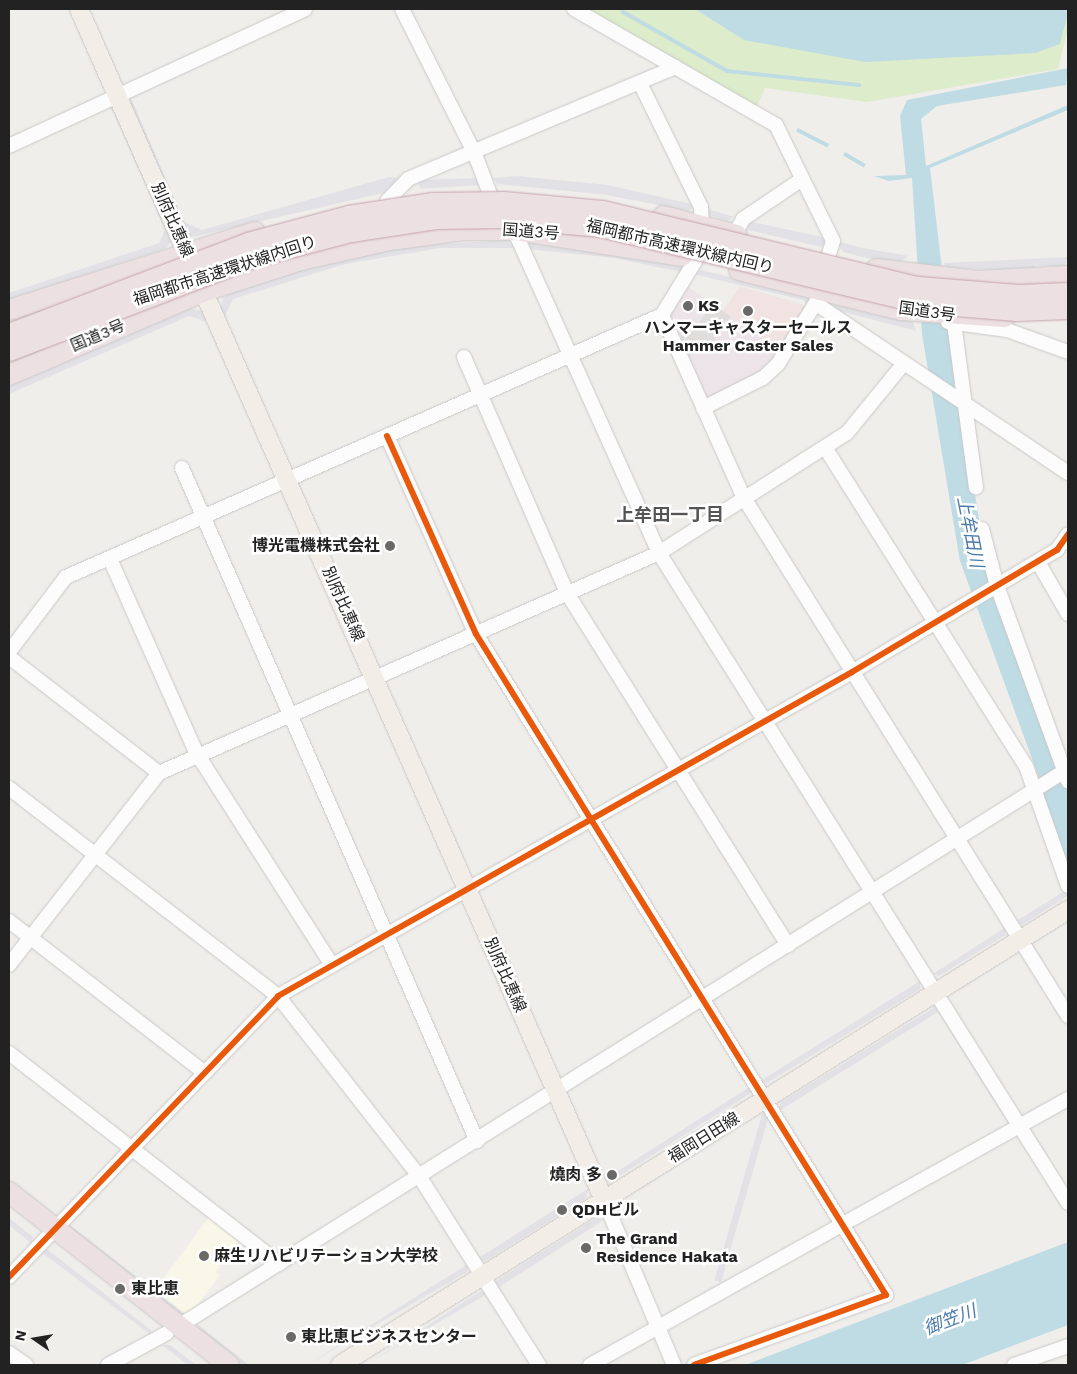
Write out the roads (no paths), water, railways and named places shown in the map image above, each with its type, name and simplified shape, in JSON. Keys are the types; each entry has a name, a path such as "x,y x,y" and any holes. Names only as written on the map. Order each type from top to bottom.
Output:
{"highway":[{"path":"9,310 186,252 387,202 490,194 606,204 702,224 828,258 914,275 1010,281 1068,276"},
{"path":"9,334 248,243 349,216 433,203 504,202 603,212 918,287 1018,295 1068,293"},
{"name":"福岡都市高速環状線内回り","path":"9,351 252,258 351,232 436,219 504,218 584,224 920,303 1017,311 1068,309"},
{"name":"国道3号","path":"9,374 205,291 301,260 390,240 465,230 514,230 598,239 697,258 819,298 951,320 1068,315"},
{"path":"9,359 31,351 100,334"},
{"path":"9,1192 50,1234"},
{"path":"9,1209 50,1234 173,1330 209,1365"},
{"path":"173,1330 230,1365"}],"main road":[{"name":"別府比恵線","path":"79,9 205,291 604,1200"},
{"name":"福岡日田線","path":"340,1365 484,1273 1068,910"}],"street":[{"path":"9,146 305,9"},
{"path":"402,9 474,152 490,194"},
{"path":"574,9 776,125 833,241 828,258"},
{"path":"387,202 408,179 676,67"},
{"path":"640,83 701,207 702,224"},
{"path":"735,234 743,219 802,179"},
{"path":"514,230 572,355 659,553 934,994 1068,1203"},
{"path":"9,652 66,577 662,315 697,258"},
{"path":"703,408 763,378 819,298 932,384 1068,473"},
{"path":"662,315 744,498 956,840 1068,1016"},
{"path":"976,488 959,400 951,320 1007,330 1068,352"},
{"path":"464,357 567,593 788,945"},
{"path":"9,965 159,773 197,754 374,676 476,634 659,553 744,498 826,449 864,417 904,363"},
{"path":"388,436 476,634 590,821 886,1295 694,1365"},
{"path":"826,449 935,623 1041,786 1068,886"},
{"path":"182,468 201,518 477,1141"},
{"path":"108,1365 173,1330 280,1264 1041,786 1066,773 996,587 982,529"},
{"path":"9,1277 278,996 852,672 1057,550 1068,534"},
{"path":"110,559 197,754 332,965"},
{"path":"1038,562 1068,614"},
{"path":"9,657 159,773"},
{"path":"9,788 278,996 419,1176 484,1273 539,1365"},
{"path":"9,920 205,1073"},
{"path":"9,1053 280,1264"},
{"path":"590,1365 843,1226 1068,1098"},
{"path":"604,1200 674,1365"},
{"path":"1014,1365 1068,1346"},
{"path":"9,1353 26,1365"}],"water":[{"path":"695,9 1068,9 1068,12 1060,44 1035,53 865,62 744,40"},
{"name":"上牟田川","path":"1068,68 1066,85 937,106 921,119 926,166 1068,105 1068,110 930,168 950,337 982,538 1068,790 1068,876 1039,778 960,561 922,334 912,178 889,181 874,176 906,175 900,116 907,100"},
{"path":"798,128 829,144 827,147 796,132"},
{"path":"845,152 866,164 864,167 843,155"},
{"name":"御笠川","path":"1068,1242 1068,1325 962,1365 745,1365"}],"waterway":[{"path":"623,12 727,71 859,85"}],"place":[{"name":"KS","path":"688,306"},
{"name":"ハンマーキャスターセールス Hammer Caster Sales","path":"748,311"},
{"name":"博光電機株式会社","path":"390,546"},
{"name":"燒肉 多","path":"612,1175"},
{"name":"QDHビル","path":"562,1210"},
{"name":"The Grand Residence Hakata","path":"586,1248"},
{"name":"麻生リハビリテーション大学校","path":"204,1256"},
{"name":"東比恵","path":"120,1289"},
{"name":"東比恵ビジネスセンター","path":"291,1337"}],"district":[{"name":"上牟田一丁目","path":"670,515"}]}
